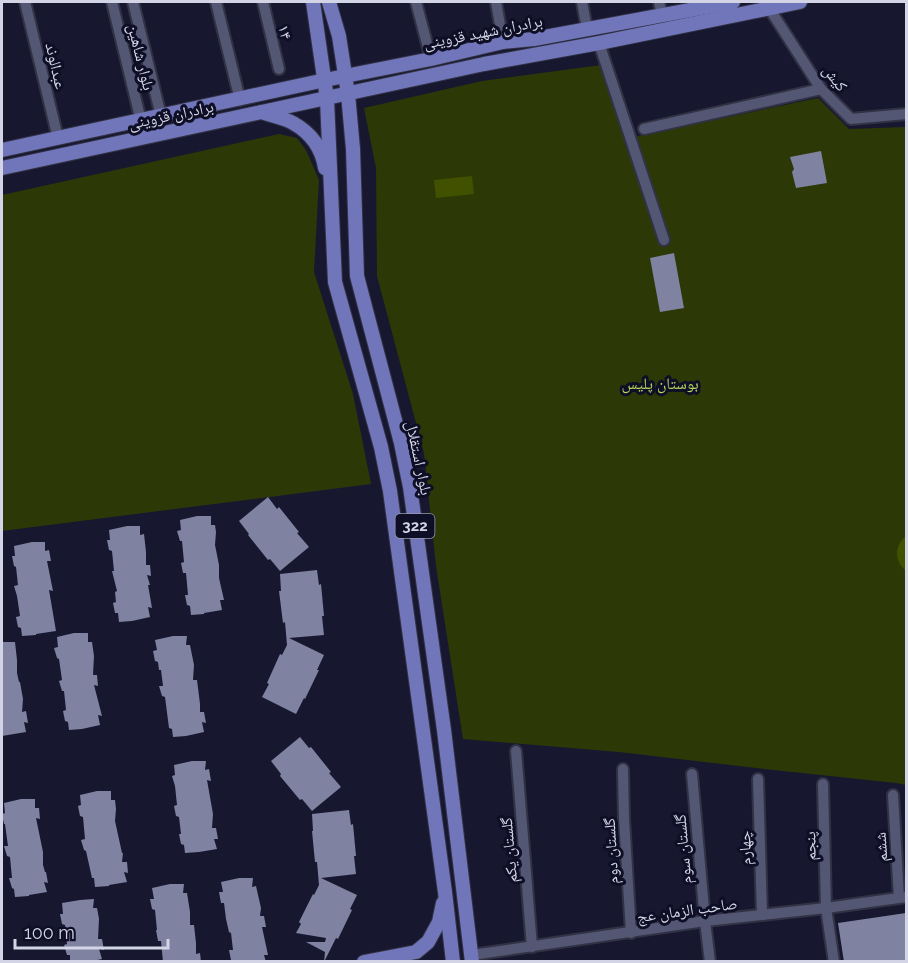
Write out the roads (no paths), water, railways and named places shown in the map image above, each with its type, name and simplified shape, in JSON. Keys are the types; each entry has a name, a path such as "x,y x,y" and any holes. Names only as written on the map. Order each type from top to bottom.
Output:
{"main road":[{"name":"322","path":"313,2 327,99 335,282 381,447 390,491 453,962"},
{"name":"بلوار استقلال","path":"329,2 339,36 348,94 353,149 357,276 401,443 410,487 444,730 472,958"},
{"path":"335,2 339,36"},
{"name":"برادران شهید قزوینی","path":"2,146 58,138 141,121 503,42 587,29 660,8 733,2"},
{"path":"599,43 746,7 800,2"},
{"name":"برادران شهید قزوینی","path":"348,94 484,64 599,43"},
{"name":"برادران قزوینی","path":"2,168 348,94"},
{"path":"262,112 291,122 304,130 315,142 324,159 331,206"},
{"path":"364,962 421,957 439,922 445,892"}],"street":[{"name":"عبدالوند","path":"25,2 58,138"},
{"name":"بلوار شاهین","path":"112,2 141,121"},
{"name":"بلوار شاهین","path":"133,2 161,116"},
{"path":"216,2 240,100"},
{"name":"۱۴","path":"263,2 279,69"},
{"path":"416,2 431,59"},
{"path":"496,2 503,42"},
{"path":"582,2 587,29"},
{"name":"کیش","path":"767,4 820,89 851,118 906,114"},
{"path":"599,43 664,240"},
{"path":"644,129 820,89"},
{"name":"گلستان یکم","path":"516,751 532,947"},
{"name":"گلستان دوم","path":"623,768 631,933"},
{"name":"گلستان سوم","path":"692,774 710,962"},
{"name":"چهارم","path":"758,779 762,915"},
{"name":"پنجم","path":"823,784 826,908 834,962"},
{"name":"ششم","path":"893,795 903,897"},
{"name":"صاحب الزمان عج","path":"472,958 705,921 903,897"}],"park label":[{"name":"بوستان پلیس","path":"660,383"}]}
